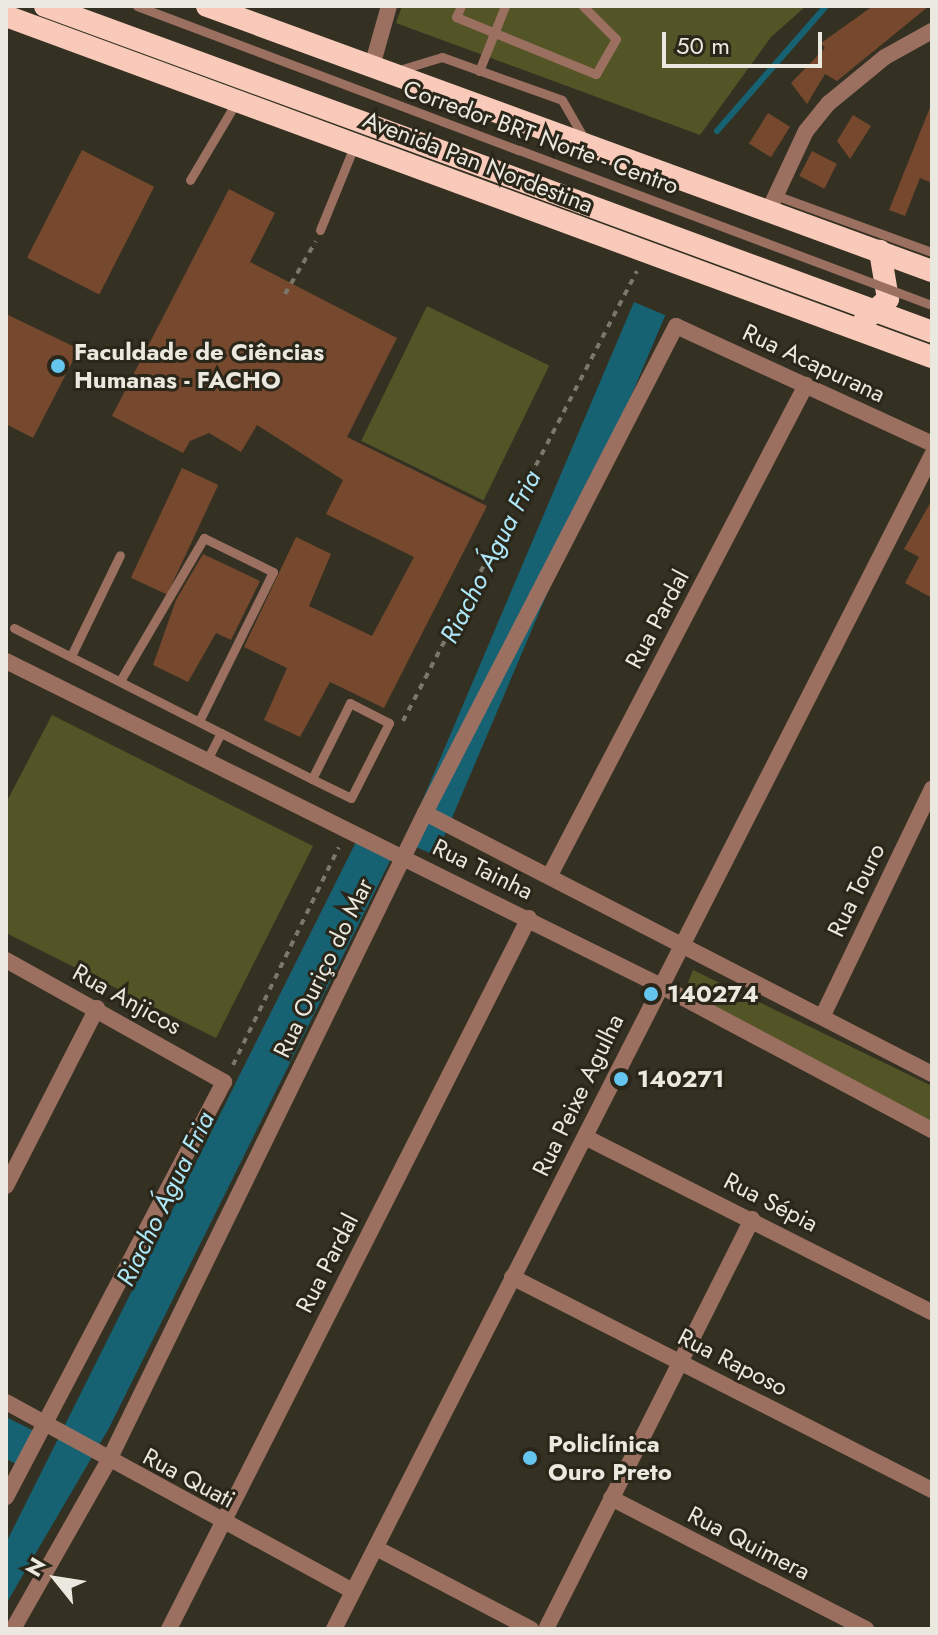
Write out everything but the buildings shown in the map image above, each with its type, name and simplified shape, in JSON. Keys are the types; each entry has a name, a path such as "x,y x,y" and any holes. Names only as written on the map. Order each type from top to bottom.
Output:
{"highway":[{"name":"Avenida Pan Nordestina","path":"45,6 932,332"},
{"path":"207,6 587,143 771,204 932,271"},
{"name":"Avenida Pan Nordestina","path":"6,16 932,357"},
{"path":"853,327 888,299 880,251"}],"street":[{"path":"381,69 389,6"},
{"path":"771,204 806,131 829,103 885,57 932,31"},
{"name":"Rua Acapurana","path":"676,326 932,444"},
{"name":"Rua Ouriço do Mar","path":"13,1629 103,1458 400,855 425,813 676,326"},
{"name":"Rua Pardal","path":"550,875 806,385"},
{"name":"Rua Peixe Agulha","path":"334,1629 512,1277 587,1138 659,985 932,455"},
{"name":"Rua Tainha","path":"8,666 529,918 932,1130"},
{"name":"Rua Touro","path":"824,1013 932,789"},
{"name":"Rua Tainha","path":"425,813 824,1013 932,1074"},
{"name":"Rua Pardal","path":"169,1629 529,918"},
{"name":"Rua Anjicos","path":"6,960 97,1008 224,1082"},
{"path":"6,1186 97,1008"},
{"path":"8,1489 46,1424 224,1082"},
{"name":"Rua Sépia","path":"587,1138 932,1312"},
{"path":"546,1629 752,1219"},
{"name":"Rua Raposo","path":"512,1277 932,1490"},
{"name":"Rua Quati","path":"6,1402 222,1523 353,1591"},
{"name":"Rua Quimera","path":"611,1498 866,1629"},
{"path":"376,1548 531,1629"}],"lane":[{"name":"Corredor BRT Norte - Centro","path":"137,6 932,305"},
{"path":"461,6 456,17 596,74 616,39 583,6"},
{"path":"479,71 505,6"},
{"path":"381,69 442,57 562,100 587,143"},
{"path":"190,180 237,101"},
{"path":"320,230 355,144"},
{"path":"771,204 932,252"},
{"path":"120,681 204,538 273,572 199,721"},
{"path":"71,656 120,555"},
{"path":"14,628 71,656 221,733 312,779 351,798 389,723 350,703 312,779"},
{"path":"207,760 221,733"}],"path":[{"path":"285,294 320,230"},
{"path":"396,735 646,253"},
{"name":"Rua Ouriço do Mar","path":"224,1082 351,831"}],"shaded area":[{"path":"402,6 806,6 771,37 700,135 396,23"},
{"path":"427,306 549,366 483,500 361,441"},
{"path":"52,715 313,846 216,1038 6,933 6,803"},
{"path":"693,970 932,1086 932,1126 692,994 686,988"}],"water":[{"path":"634,302 665,315 436,856 405,842"},
{"path":"356,842 391,859 109,1428 6,1604 6,1543"},
{"path":"6,1417 34,1431 16,1464 6,1459"}],"waterway":[{"name":"Riacho Água Fria","path":"717,131 826,6"}],"place":[{"name":"Faculdade de Ciências Humanas - FACHO","path":"58,366"},
{"name":"140274","path":"651,994"},
{"name":"140271","path":"621,1079"},
{"name":"Policlínica Ouro Preto","path":"530,1458"}]}
